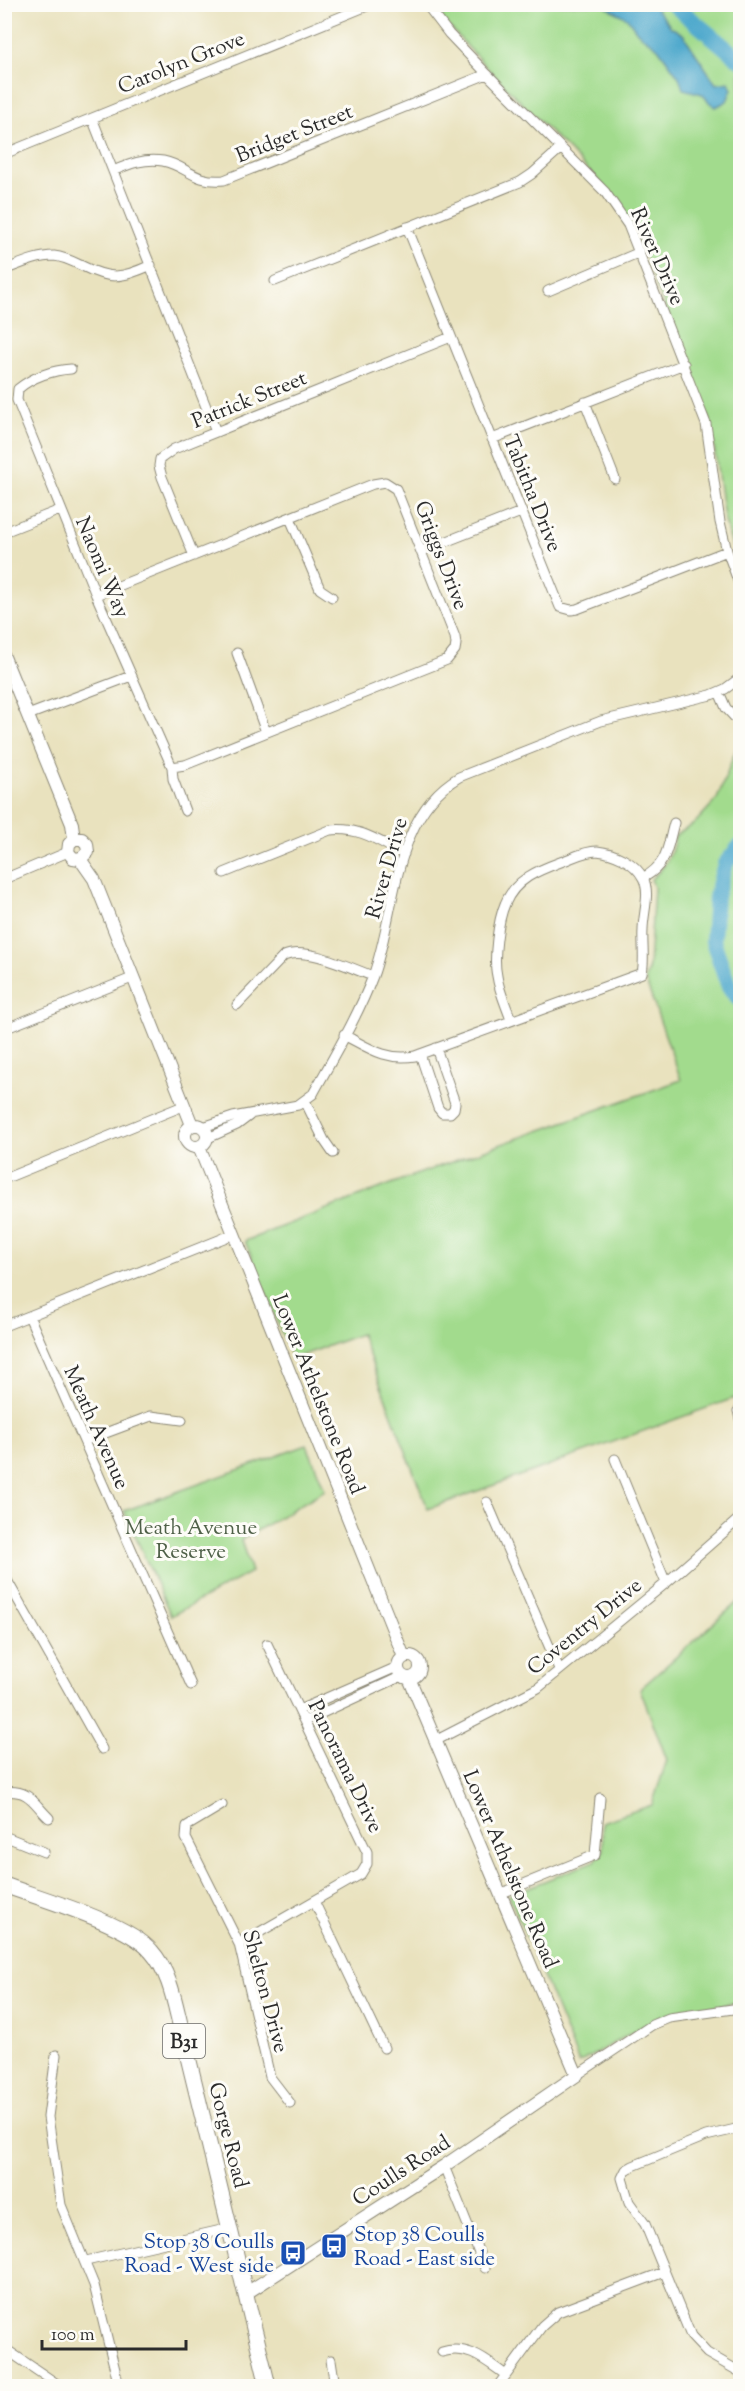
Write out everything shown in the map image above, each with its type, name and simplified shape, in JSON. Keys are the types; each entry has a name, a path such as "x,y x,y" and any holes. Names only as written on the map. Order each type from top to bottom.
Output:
{"main road":[{"name":"Gorge Road","path":"4,1886 121,1929 144,1944 161,1965 174,2001 268,2386"}],"street":[{"name":"Carolyn Grove","path":"4,153 372,4"},
{"name":"River Drive","path":"426,4 444,29 614,204 628,225 706,424 726,551 741,586"},
{"name":"Bridget Street","path":"113,171 132,163 164,161 200,179 224,180 487,74"},
{"path":"92,118 216,432"},
{"path":"275,281 520,182 561,148"},
{"name":"Tabitha Drive","path":"407,227 556,600 565,609 577,609 726,551"},
{"path":"548,291 640,252"},
{"path":"4,270 31,260 53,256 69,260 101,275 112,277 122,277 151,265"},
{"name":"Patrick Street","path":"194,556 162,477 160,459 174,449 450,337"},
{"path":"492,439 684,364"},
{"name":"Naomi Way","path":"71,369 60,370 26,382 18,389 16,400 96,595 172,767 173,779 185,811"},
{"path":"585,402 615,478"},
{"name":"Griggs Drive","path":"96,595 373,484 386,482 396,489 455,638 456,644 452,655 447,660 185,765 172,767"},
{"path":"4,532 60,510"},
{"path":"422,551 521,512"},
{"path":"290,518 320,589 332,597"},
{"path":"237,653 266,732"},
{"path":"4,657 72,824 74,840"},
{"path":"28,715 131,676"},
{"name":"River Drive","path":"305,1101 313,1094 373,976 411,831 429,802 445,785 459,777 601,721 719,692 741,678"},
{"path":"719,692 726,708 741,723"},
{"path":"643,878 663,862 674,823"},
{"path":"224,873 330,830 342,828 363,832 404,854"},
{"path":"82,839 87,844 87,852 80,859 73,858 68,852 69,844 74,840 82,839"},
{"path":"344,1035 386,1056 404,1058 420,1054 642,973 647,895 640,872 625,860 595,851 584,853 536,872 513,890 502,913 496,973 511,1020"},
{"path":"4,879 68,852"},
{"name":"Lower Athelstone Road","path":"80,859 94,879 183,1106 200,1134 234,1234 403,1670 501,1893 577,2075"},
{"path":"237,1005 284,956 290,953 312,955 373,976"},
{"path":"4,1029 132,978"},
{"path":"420,1054 438,1108 442,1113 450,1113 455,1103 436,1048"},
{"path":"200,1134 233,1117 249,1116 263,1111 298,1105 305,1101 333,1153"},
{"path":"4,1179 183,1106"},
{"path":"4,1326 234,1234"},
{"name":"Meath Avenue","path":"29,1316 191,1685"},
{"path":"84,1441 151,1416 182,1420"},
{"path":"615,1459 666,1583"},
{"path":"487,1502 559,1669"},
{"name":"Coventry Drive","path":"435,1741 538,1688 741,1518"},
{"path":"4,1575 102,1749"},
{"name":"Panorama Drive","path":"239,1944 361,1874 367,1864 367,1852 267,1644"},
{"path":"299,1710 403,1670"},
{"path":"305,1721 403,1670"},
{"path":"4,1792 15,1791 28,1796 49,1818"},
{"path":"501,1893 595,1856 600,1798"},
{"name":"Shelton Drive","path":"222,1805 187,1826 186,1838 239,1944 270,2077 290,2103"},
{"path":"4,1836 44,1852"},
{"path":"314,1901 384,2048"},
{"path":"577,2075 645,2030 669,2018 741,2008"},
{"path":"56,2055 48,2117 61,2205 86,2261 119,2386"},
{"name":"Coulls Road","path":"245,2294 444,2166 577,2075"},
{"path":"741,2128 706,2136 633,2166 626,2170 622,2178 629,2202 645,2224 691,2336 707,2353 741,2372"},
{"path":"444,2166 485,2268"},
{"path":"86,2261 230,2229"},
{"path":"498,2386 542,2326 558,2312 664,2272"},
{"path":"4,2348 60,2386"},
{"path":"442,2352 467,2350 506,2375"},
{"path":"331,2360 335,2386"}],"green space":[{"path":"432,5 740,5 740,573 724,518 711,424 633,226 602,184 490,71"},
{"path":"740,739 740,1396 428,1509 361,1334 292,1359 245,1241 404,1179 681,1080 645,979 649,967 654,887 651,879 668,860 675,836 694,824 717,799"},
{"name":"Meath Avenue Reserve","path":"307,1445 325,1490 241,1540 251,1572 171,1616 124,1511"},
{"path":"740,1600 740,2002 661,2016 579,2063 509,1895 595,1861 603,1851 602,1822 652,1805 667,1760 640,1689"}],"water":[{"path":"603,5 653,5 671,27 683,34 716,84 729,82 732,89 727,101 716,107 702,94 683,89 679,77 658,48 638,33 627,18"}],"waterway":[{"path":"673,4 740,60"},
{"path":"740,846 725,864 716,897 713,941 729,987 740,1000"}],"place":[{"name":"Stop 38 Coulls Road - East side","path":"334,2246"},
{"name":"Stop 38 Coulls Road - West side","path":"293,2253"}]}
